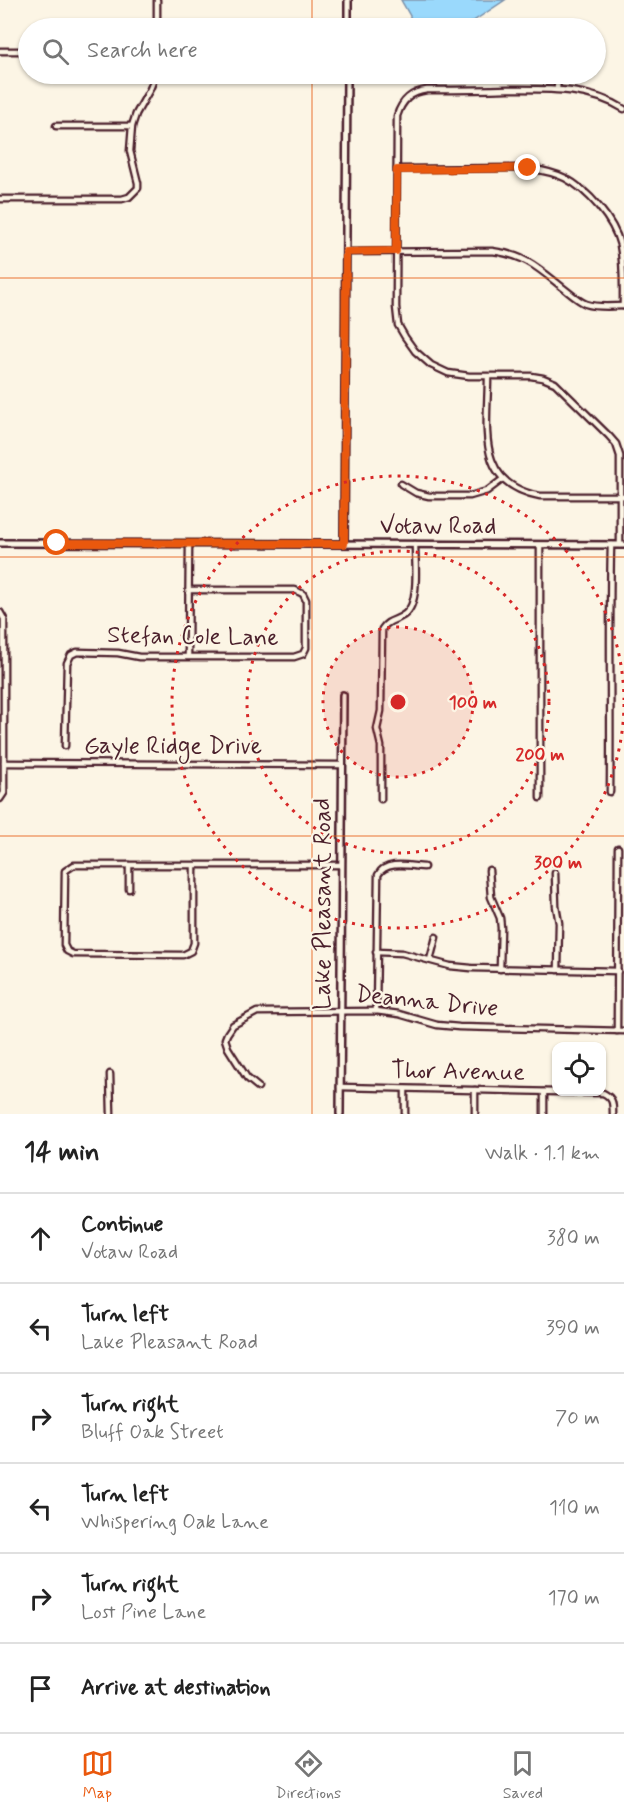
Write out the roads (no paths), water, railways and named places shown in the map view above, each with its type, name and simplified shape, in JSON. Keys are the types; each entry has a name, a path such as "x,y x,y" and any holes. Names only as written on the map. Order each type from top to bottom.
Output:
{"street":[{"path":"157,0 157,18"},
{"path":"348,0 348,18"},
{"path":"0,51 18,51"},
{"path":"0,199 122,199 129,197 138,188 130,151 132,126 152,84"},
{"path":"344,544 347,84"},
{"path":"557,84 557,89"},
{"path":"622,545 620,456 616,444 555,383 531,376 488,377 448,373 432,365 415,351 398,325 396,251 397,116 400,104 417,91 557,89 598,96 624,109"},
{"path":"56,126 132,126"},
{"path":"346,252 492,251 509,253 537,267 586,304 624,306 621,245 614,227 583,190 566,178 528,168 397,170"},
{"path":"488,377 488,446 494,468 503,479 527,494 540,496 622,496"},
{"path":"401,484 416,493 429,496 470,496 487,491 503,479"},
{"name":"Votaw Road","path":"0,543 622,545"},
{"path":"188,656 189,544"},
{"path":"381,799 381,746 378,729 381,711 382,630 390,620 400,618 413,606 415,544"},
{"path":"540,545 540,798"},
{"path":"610,792 611,545"},
{"name":"Stefan Cole Lane","path":"65,746 67,663 71,655 77,652 118,653 139,657 294,657 303,654 306,648 306,600 303,594 295,590 189,590"},
{"path":"0,612 4,619 2,739 4,793 0,799"},
{"name":"Lake Pleasant Road","path":"340,1114 342,695"},
{"name":"Gayle Ridge Drive","path":"4,763 342,765"},
{"path":"617,1031 621,903 618,848"},
{"path":"194,865 195,943 191,951 183,955 73,954 67,951 64,945 65,872 74,865 194,865 341,866"},
{"path":"129,865 129,889"},
{"path":"376,1011 378,875 381,869 388,866 424,867"},
{"path":"489,870 490,892 500,918 500,969"},
{"path":"555,873 559,923 558,970"},
{"path":"430,960 436,937"},
{"path":"376,952 402,953 450,966 618,971"},
{"name":"Deanna Drive","path":"258,1087 247,1078 226,1044 227,1034 233,1025 257,1012 376,1011 459,1028 624,1031"},
{"path":"110,1074 111,1114"},
{"name":"Thor Avenue","path":"340,1087 603,1093 610,1096 613,1102 613,1114"},
{"path":"405,1089 405,1114"},
{"path":"476,1090 476,1114"},
{"path":"544,1092 544,1114"}],"water":[{"path":"401,0 505,0 478,18 410,18"}]}
